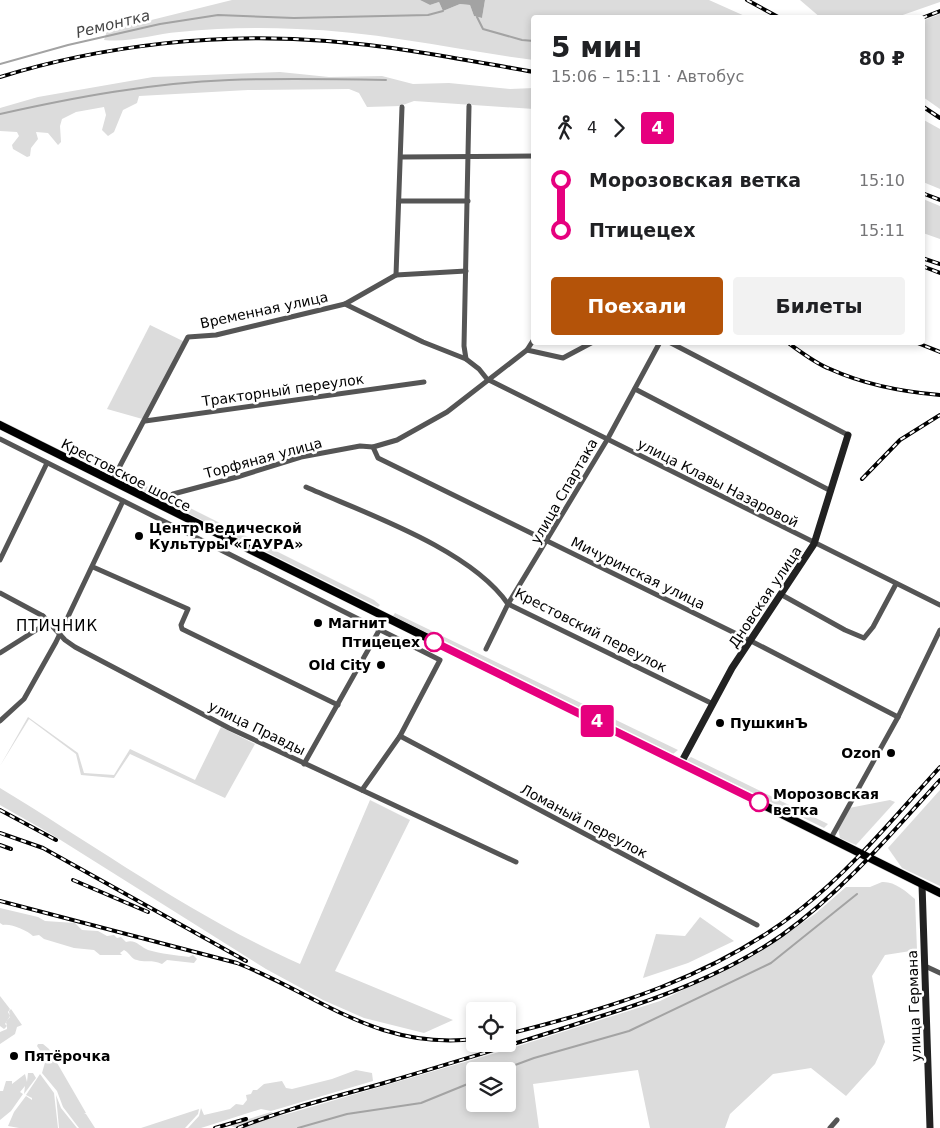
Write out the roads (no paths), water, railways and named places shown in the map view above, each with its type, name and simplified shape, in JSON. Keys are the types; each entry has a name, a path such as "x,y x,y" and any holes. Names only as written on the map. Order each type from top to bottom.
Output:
{"main road":[{"name":"Крестовское шоссе","path":"0,425 940,893"}],"street":[{"path":"466,359 464,346 469,106"},
{"path":"396,275 402,107"},
{"path":"401,157 531,156"},
{"path":"399,201 468,201"},
{"path":"346,304 396,275 466,271"},
{"name":"Временная улица","path":"112,481 188,337 216,335 346,304 423,342 466,359 488,379"},
{"name":"Торфяная улица","path":"173,494 301,457 360,446 373,447 397,440 420,429 447,412 527,350 531,344"},
{"path":"527,350 563,358 587,345"},
{"name":"улица Спартака","path":"486,649 508,604 549,540 607,440 658,345"},
{"path":"675,345 848,435"},
{"name":"улица Клавы Назаровой","path":"488,379 814,544 940,605"},
{"name":"Тракторный переулок","path":"145,421 424,382"},
{"path":"635,389 831,491"},
{"name":"Дновская улица","path":"681,763 732,668 814,544 848,435"},
{"path":"0,439 440,660 400,736 362,790"},
{"name":"Мичуринская улица","path":"373,447 378,458 549,540 898,716"},
{"path":"0,560 47,463"},
{"name":"Крестовский переулок","path":"306,487 451,553 499,590 508,604 713,704"},
{"path":"0,721 24,699 92,567 123,501"},
{"path":"92,567 188,609 181,625 182,629 338,705"},
{"path":"782,595 845,630 864,638 896,584"},
{"name":"улица Правды","path":"0,593 43,616 75,647 229,728 516,862"},
{"path":"0,653 41,627 43,616"},
{"path":"304,764 386,618"},
{"path":"831,838 898,716 940,630"},
{"name":"Ломаный переулок","path":"400,736 757,926"},
{"name":"улица Германа","path":"922,884 930,1128"},
{"path":"925,966 940,973"},
{"path":"830,1128 837,1120"}],"waterway":[{"name":"Ремонтка","path":"0,64 68,45 160,24 218,15 294,18 428,15 443,11"},
{"path":"477,17 483,29 531,41"},
{"path":"0,114 57,102 171,84 268,79 386,80"},
{"path":"516,1065 629,1031 771,963 857,894"},
{"path":"298,1128 347,1114 421,1103 466,1085"}],"railway":[{"path":"747,0 774,15"},
{"path":"925,17 940,11"},
{"path":"0,77 39,66 121,49 203,40 245,38 327,41 379,46 531,71"},
{"path":"925,108 940,118"},
{"path":"925,194 940,200"},
{"path":"925,259 940,264"},
{"path":"925,267 940,273"},
{"path":"791,345 824,367 856,379 912,392 940,395"},
{"path":"922,345 940,352"},
{"path":"862,479 900,440 940,415"},
{"path":"516,1032 586,1013 662,987 735,953 769,932 802,908 839,876 874,841 940,767"},
{"path":"238,1128 292,1109 464,1059 619,1010 692,984 738,962 782,935 825,900 865,862 940,780"},
{"path":"0,810 56,840"},
{"path":"0,833 43,848 246,961"},
{"path":"0,845 11,849"},
{"path":"73,880 148,912"},
{"path":"0,901 237,963 351,1017 379,1028 408,1036 440,1040 466,1039"},
{"path":"215,1128 246,1119"}],"place":[{"name":"Центр Ведической Культуры «ГАУРА»","path":"139,536"},
{"name":"Магнит","path":"318,623"},
{"name":"Птицецех","path":"434,642"},
{"name":"Old City","path":"381,665"},
{"name":"ПушкинЪ","path":"720,723"},
{"name":"Ozon","path":"891,753"},
{"name":"Морозовская ветка","path":"759,802"},
{"name":"Пятёрочка","path":"14,1056"}],"district":[{"name":"ПТИЧНИК","path":"57,626"}]}
